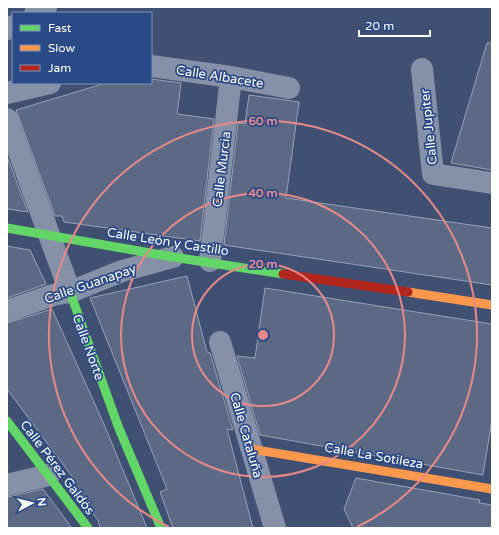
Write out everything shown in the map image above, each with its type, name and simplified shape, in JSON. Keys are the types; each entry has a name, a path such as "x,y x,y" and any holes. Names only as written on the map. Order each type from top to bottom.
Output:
{"street":[{"path":"37,12 46,7"},
{"name":"Calle Albacete","path":"152,66 231,77 289,88"},
{"name":"Calle Jupiter","path":"422,69 433,174 492,183"},
{"name":"Calle Murcia","path":"210,261 231,77"},
{"path":"7,93 46,84"},
{"name":"Calle Norte","path":"7,119 118,426 161,528"},
{"name":"Calle León y Castillo","path":"7,228 173,257 210,261 492,305"},
{"name":"Calle Guanapay","path":"7,310 53,295 70,292 122,271 173,257"},
{"name":"Calle Cataluña","path":"220,342 251,449 279,525"},
{"name":"Calle Pérez Galdós","path":"7,421 88,528"},
{"name":"Calle La Sotileza","path":"251,449 492,489"},
{"path":"7,485 48,475"}],"building":[{"path":"487,43 492,43 492,170 451,163"},
{"path":"152,79 181,83 177,114 214,119 200,241 64,222 62,216 55,216 16,110 103,84 152,84"},
{"path":"249,95 299,102 286,198 492,228 492,285 224,245 238,123 245,124"},
{"path":"7,156 28,212 7,209"},
{"path":"7,246 30,250 46,284 7,298"},
{"path":"187,276 207,352 210,353 233,430 227,429 253,528 173,528 160,492 167,489 90,298"},
{"path":"265,288 492,324 492,419 483,475 260,435 237,356 255,358"},
{"path":"52,309 103,422 147,528 100,528 98,520 68,481 74,479 7,389 7,323"},
{"path":"356,478 480,500 479,503 492,505 492,528 353,528 344,509"},
{"path":"43,489 72,528 7,528 7,497"}],"traffic: fast":[{"path":"7,228 173,257 283,274"},
{"path":"70,292 118,426 161,528"},
{"path":"7,421 88,528"}],"traffic: slow":[{"path":"408,292 492,305"},
{"path":"251,449 492,489"}],"traffic: jam":[{"path":"283,274 408,292"}]}
